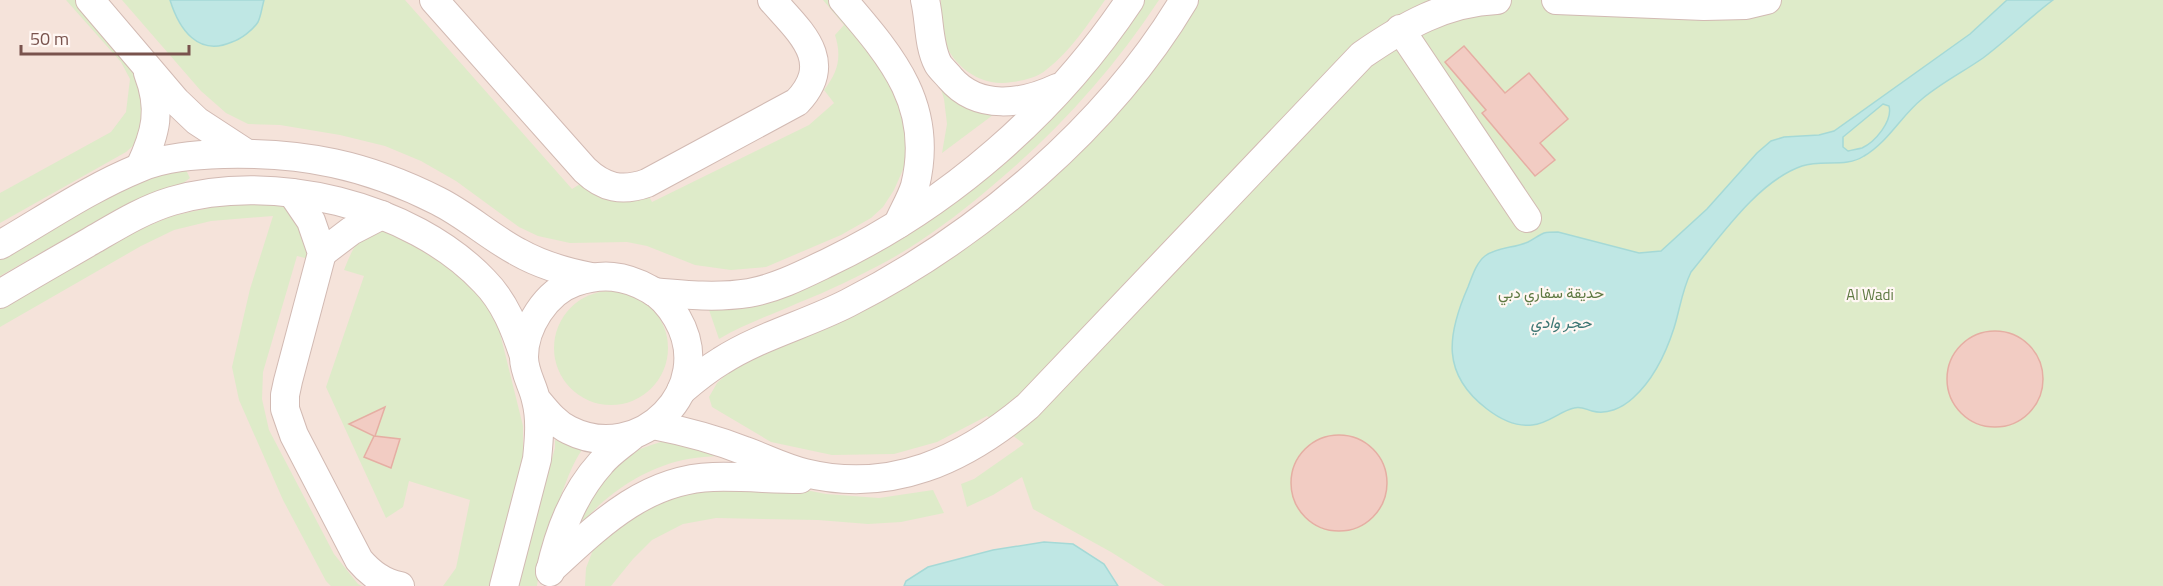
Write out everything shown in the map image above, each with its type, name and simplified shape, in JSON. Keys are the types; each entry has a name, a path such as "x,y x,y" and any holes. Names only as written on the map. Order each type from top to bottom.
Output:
{"street":[{"path":"90,0 176,101 205,127 246,153"},
{"path":"434,0 585,170 594,179 607,186 620,189 634,188 647,183 797,102 808,91 814,77 815,61 810,46 772,0"},
{"path":"843,0 897,67 914,105 920,146 919,156 914,186 898,224"},
{"path":"925,0 938,64 958,87 985,100 1010,103 1037,98 1062,86"},
{"path":"654,292 702,297 750,292 796,278 848,253 898,224 957,184 1012,137 1062,86 1111,29 1130,0"},
{"path":"681,391 722,360 744,348 848,303 924,260 996,209 1062,151 1122,87 1175,16 1184,0"},
{"path":"549,578 591,532 627,504 668,485 711,477 870,480 907,474 942,462 973,447 1002,428 1028,406 1362,55 1400,29 1440,11 1484,0 1497,0"},
{"path":"1556,0 1704,6 1746,5 1767,0"},
{"path":"1400,29 1527,218"},
{"path":"140,167 152,143 157,117 155,90 145,65"},
{"path":"176,101 205,155 210,193"},
{"path":"0,245 82,197 140,167 171,159 205,155 246,153 300,156 352,166 403,183 451,207 517,252 540,263 565,272 591,277 613,276 634,281 654,292 670,307 681,326 687,348 687,370 681,391 669,410 602,462 578,494 561,530 549,578"},
{"path":"0,294 136,215 172,201 210,193 251,191 292,193 338,201 382,215 425,236 465,262 486,282 502,304 516,329 524,356 527,378 536,399 539,419 537,459 504,586"},
{"path":"292,193 311,221 322,252 288,381 285,409 294,435 359,560 381,579 400,586"},
{"path":"322,252 351,231 382,215"},
{"path":"524,356 528,334 537,314 551,297 570,284 591,277"},
{"path":"536,399 550,416 568,430 589,437 611,439 643,430 717,440 805,473 833,478"}],"shaded area":[{"path":"0,0 2163,0 2163,586 0,586"}],"green space":[{"path":"66,0 78,0 144,81 142,138 126,152 0,223 0,193 111,132 126,112 130,79 121,62"},
{"path":"122,0 170,0 182,28 206,46 257,24 264,0 405,0 572,189 585,181 643,185 652,202 809,125 834,103 824,90 833,77 837,64 838,50 835,35 844,25 823,0 843,0 912,94 905,165 894,190 883,207 871,218 841,235 766,267 731,270 695,265 647,246 627,242 570,243 538,236 519,227 456,181 421,161 385,146 340,135 280,125 248,124 226,113 201,91"},
{"path":"941,0 1105,0 1071,46 1055,63 1039,75 1025,80 1000,83 977,77 967,71 951,54 941,32"},
{"path":"1137,0 1159,0 1121,53 1080,102 1034,149 974,201 926,237 889,260 719,339 708,307 915,219"},
{"name":"حديقة سفاري دبي","path":"1196,0 2163,0 2163,586 1165,586 1111,552 1033,509 1022,477 993,495 967,507 961,484 974,479 1024,444 987,416 937,442 894,454 832,455 771,442 712,407 709,397 717,383 737,365 919,276"},
{"path":"936,72 1001,109 942,153 947,124 944,99"},
{"path":"185,168 190,178 182,184 120,208 0,276 0,256 145,175"},
{"path":"231,203 278,203 298,208 309,259 297,256 263,372 262,399 269,430 334,554 362,586 331,586 326,581 283,500 239,400 232,367 250,289 273,216 211,221 174,230 141,246 0,327 0,309 129,234 172,216"},
{"path":"390,227 416,234 494,309 523,426 523,466 513,493 492,586 443,586 456,568 470,500 409,481 403,507 386,518 326,387 364,276 344,270 355,246 365,236"},
{"path":"611,291 633,296 651,308 663,326 668,348 663,370 651,388 633,400 611,405 589,400 571,388 559,370 554,348 559,326 571,308 589,296"},
{"path":"676,438 739,455 690,459 654,469 615,492 582,523 594,490 616,463 637,450"},
{"path":"555,440 582,450 561,495 537,586 518,586 555,448"},
{"path":"776,484 826,494 879,498 933,490 944,513 901,522 868,524 818,520 716,518 683,524 652,540 611,586 585,586 586,568 593,550 658,491"}],"water":[{"path":"170,0 264,0 258,22 250,31 232,42 220,46 209,46 192,38 185,30"},
{"name":"حجر وادي","path":"2007,0 2053,0 1983,58 1922,99 1880,144 1864,156 1850,162 1802,166 1786,173 1755,197 1727,227 1691,272 1663,356 1647,383 1624,405 1603,412 1576,407 1538,424 1520,425 1502,419 1487,409 1472,396 1462,382 1455,368 1452,353 1453,337 1461,305 1479,262 1485,256 1528,242 1544,233 1553,232 1639,253 1661,251 1707,209 1757,153 1771,141 1784,137 1819,135 1834,131 1970,34","holes":["1883,104 1889,106 1890,112 1886,124 1872,141 1862,148 1848,151 1843,147 1843,137"]},
{"path":"1044,542 1073,544 1104,564 1118,586 904,586 906,581 928,567 993,550"}],"building":[{"path":"1464,46 1505,93 1529,73 1568,119 1540,143 1555,160 1535,176 1482,113 1486,110 1445,62"},
{"path":"1995,331 2013,335 2029,345 2039,361 2043,379 2039,397 2029,413 2013,423 1995,427 1977,423 1961,413 1951,397 1947,379 1951,361 1961,345 1977,335"},
{"path":"385,407 375,436 400,439 391,468 364,457 374,436 349,424"},
{"path":"1339,435 1357,439 1373,449 1383,465 1387,483 1383,501 1373,517 1357,527 1339,531 1321,527 1305,517 1295,501 1291,483 1295,465 1305,449 1321,439"}],"park label":[{"name":"Al Wadi","path":"1870,295"}]}
